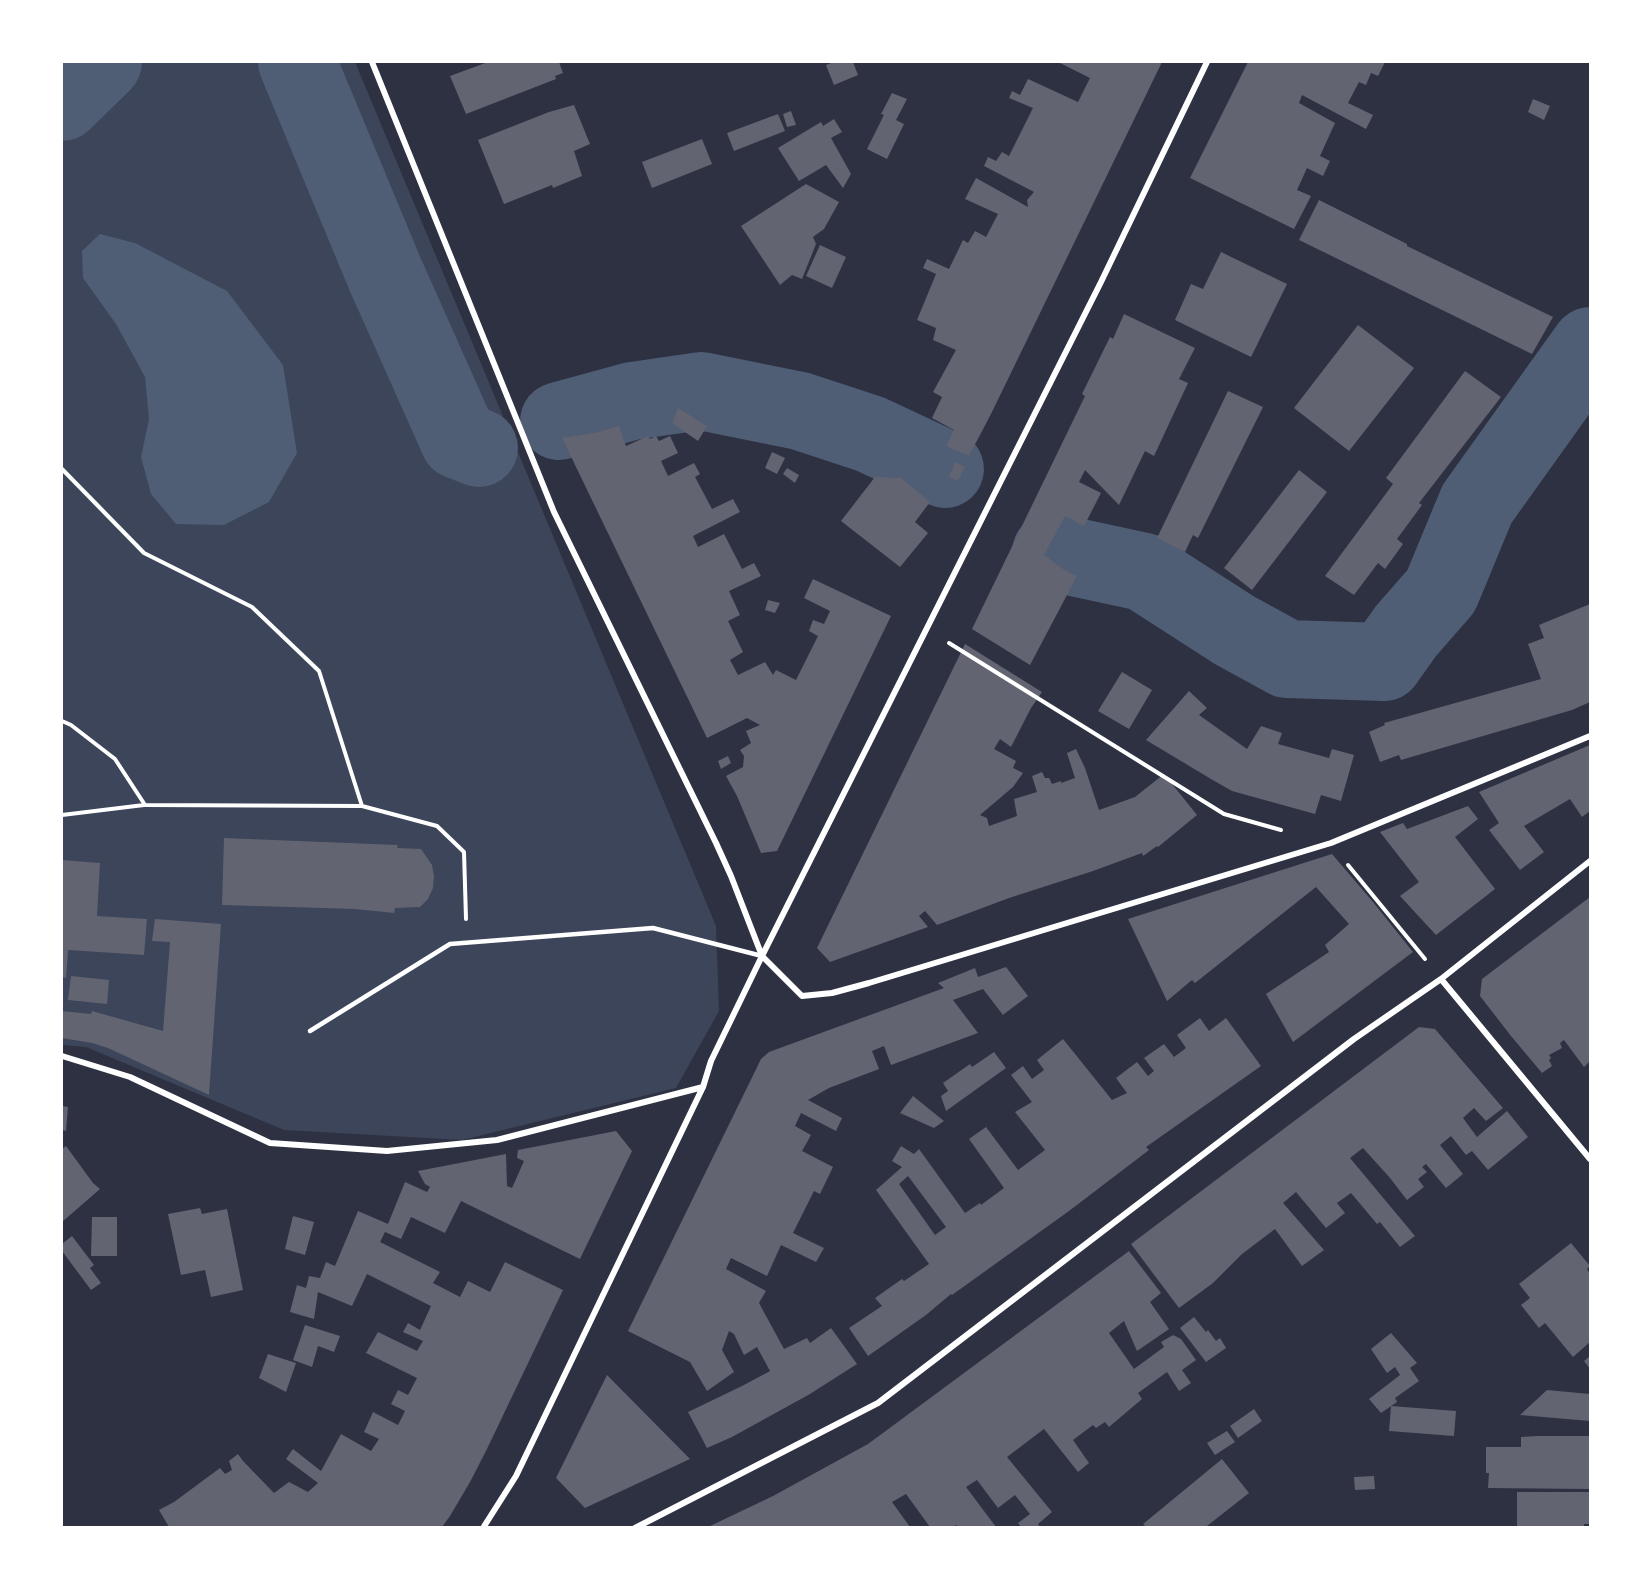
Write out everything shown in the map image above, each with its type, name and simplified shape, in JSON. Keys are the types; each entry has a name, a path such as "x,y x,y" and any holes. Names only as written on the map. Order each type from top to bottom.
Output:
{"street":[{"path":"372,62 554,512 716,843 762,956 802,996 832,993 1331,843 1590,736"},
{"path":"483,1527 516,1476 703,1087 711,1061 762,956 1101,282 1207,62"},
{"path":"635,1527 878,1404 1344,1047 1441,979 1590,861"},
{"path":"1441,979 1590,1159"},
{"path":"62,1056 130,1077 270,1143 387,1151 497,1140 703,1087"}],"lane":[{"path":"310,1031 450,944 653,928 762,956"}],"path":[{"path":"62,469 144,553 252,607 319,671 362,806"},
{"path":"925,629 1224,814 1331,843 1441,979"},
{"path":"62,721 71,725 115,759 145,805"},
{"path":"62,814 145,805 362,806 437,826 464,852 466,943"}],"shaded area":[{"path":"62,62 355,62 716,926 719,1011 676,1088 462,1140 284,1130 86,1047 62,1045"},
{"path":"100,234 135,243 227,291 283,365 297,453 269,502 224,525 176,524 151,494 141,457 149,419 145,377 116,324 83,278 82,251"}],"building":[{"path":"488,62 559,62 563,73 555,76 556,79 466,114 450,76"},
{"path":"834,62 853,62 858,75 834,85 826,65"},
{"path":"1058,62 1162,62 969,456 946,446 954,430 932,418 942,397 933,392 956,350 933,340 936,328 917,320 936,274 923,268 927,259 949,269 963,240 968,243 975,231 986,237 998,214 965,199 976,178 1028,207 1027,200 1034,192 984,166 988,157 996,161 1002,152 1009,156 1033,108 1009,98 1012,91 1020,95 1028,79 1078,102 1090,78"},
{"path":"1248,62 1385,62 1378,76 1371,73 1366,85 1359,82 1348,103 1373,115 1366,129 1302,95 1299,103 1335,123 1320,156 1330,161 1323,176 1307,168 1297,190 1311,196 1294,229 1190,178"},
{"path":"892,93 907,99 896,120 904,124 887,159 867,149"},
{"path":"1533,99 1550,106 1544,120 1528,112"},
{"path":"574,105 590,144 574,151 582,176 504,204 478,140 549,112"},
{"path":"791,111 796,125 787,127 783,114"},
{"path":"778,114 785,131 734,151 727,133"},
{"path":"834,119 842,132 831,138 851,174 843,188 826,165 799,181 778,148 821,122 823,126"},
{"path":"702,139 712,164 652,188 642,162"},
{"path":"806,184 839,202 824,229 813,237 816,244 802,279 792,275 780,285 741,226"},
{"path":"1319,200 1553,317 1532,354 1299,240"},
{"path":"820,245 846,257 832,288 806,276"},
{"path":"1221,252 1287,284 1251,357 1175,320 1191,284 1203,289"},
{"path":"1124,314 1195,348 1179,379 1188,383 1154,456 1145,451 1119,505 1085,470 1079,482 1101,493 1084,526 1065,516 1044,555 1077,576 1030,665 972,629 1085,396 1082,394 1110,337 1113,339"},
{"path":"1358,325 1414,368 1349,451 1294,408"},
{"path":"1465,371 1501,397 1419,503 1422,505 1397,539 1403,544 1385,569 1378,563 1354,595 1325,576 1393,484 1386,478"},
{"path":"1228,391 1263,407 1198,538 1193,535 1185,552 1157,538"},
{"path":"678,408 707,426 698,441 672,423"},
{"path":"619,426 626,446 648,436 650,439 656,436 659,441 670,436 678,453 661,461 668,476 694,463 700,474 695,477 712,509 733,499 740,512 693,536 698,547 724,534 742,569 754,563 761,576 729,591 740,615 728,621 743,652 730,660 738,675 765,662 773,675 776,670 796,680 818,636 809,631 813,620 824,624 830,611 804,598 813,579 891,616 777,851 761,853 726,776 743,767 744,756 740,750 751,743 746,731 760,725 747,718 707,738 562,438"},
{"path":"772,452 785,458 777,474 765,468"},
{"path":"955,462 965,467 958,481 949,477"},
{"path":"787,468 799,475 795,483 783,474"},
{"path":"1299,470 1327,492 1252,590 1224,568"},
{"path":"875,477 901,478 930,502 915,522 928,533 900,567 841,521"},
{"path":"768,600 780,603 775,613 765,610"},
{"path":"1590,604 1590,702 1572,710 1401,760 1399,755 1380,762 1369,732 1385,725 1384,723 1541,679 1528,644 1544,638 1539,625"},
{"path":"965,644 1042,692 1011,747 1000,739 994,749 1016,761 1013,768 1023,773 1013,787 980,815 987,818 989,826 1017,816 1014,799 1037,792 1032,776 1042,772 1052,784 1075,778 1067,753 1076,749 1099,810 1135,797 1164,774 1197,815 1158,847 1143,856 1142,853 937,925 925,911 919,916 928,927 830,962 817,948"},
{"path":"1122,672 1152,690 1129,729 1098,711"},
{"path":"1189,691 1207,708 1199,715 1247,749 1261,726 1282,733 1278,744 1329,758 1332,749 1354,755 1341,801 1321,795 1315,814 1232,791 1146,740"},
{"path":"1590,745 1590,811 1582,817 1570,799 1524,826 1544,852 1520,870 1489,830 1499,823 1479,792"},
{"path":"728,756 731,763 721,769 718,761"},
{"path":"1468,806 1478,819 1455,837 1495,889 1436,935 1400,896 1419,882 1380,832 1403,823 1407,829"},
{"path":"224,838 398,845 397,848 421,849 432,865 433,888 428,899 420,907 395,908 394,913 355,909 222,905"},
{"path":"1332,854 1413,952 1293,1042 1266,994 1329,952 1325,945 1349,924 1316,887 1195,983 1192,980 1167,1001 1128,919"},
{"path":"62,860 100,863 97,916 147,919 144,955 68,950 66,978 62,977"},
{"path":"1590,897 1590,1061 1584,1067 1564,1040 1560,1043 1562,1048 1549,1055 1552,1066 1542,1073 1480,996 1482,979"},
{"path":"155,919 221,924 209,1095 108,1048 62,1038 62,1011 91,1014 92,1011 163,1031 170,942 152,941"},
{"path":"1006,967 1028,996 1003,1015 983,989 953,1000 978,1033 891,1065 884,1046 872,1051 879,1069 829,1088 808,1100 842,1118 836,1131 801,1113 795,1126 811,1135 802,1151 833,1167 820,1194 814,1191 793,1233 824,1248 816,1262 781,1245 767,1276 731,1258 726,1269 766,1291 759,1303 784,1349 807,1338 810,1343 831,1328 857,1364 810,1394 732,1437 707,1448 688,1412 770,1371 757,1347 744,1355 734,1334 729,1331 722,1350 734,1372 707,1391 690,1362 628,1331 761,1059 769,1052 944,988 938,983 975,968 978,977"},
{"path":"71,976 109,980 107,1004 68,1000"},
{"path":"1200,1018 1209,1031 1226,1018 1261,1066 1146,1147 1149,1150 1069,1211 868,1356 849,1328 882,1306 875,1298 929,1264 876,1190 902,1167 892,1161 901,1146 914,1154 919,1149 965,1213 980,1203 981,1205 1004,1188 969,1139 986,1127 1018,1170 1045,1150 1015,1112 1032,1102 1011,1075 1023,1066 1032,1079 1044,1070 1037,1060 1063,1039 1112,1100 1127,1093 1116,1078 1137,1062 1148,1076 1154,1071 1144,1058 1164,1044 1174,1057 1186,1048 1177,1035","holes":["908,1176 946,1227 935,1235 899,1184"]},
{"path":"1419,1027 1435,1029 1503,1108 1486,1121 1474,1108 1463,1118 1477,1137 1507,1111 1528,1137 1488,1170 1472,1151 1466,1155 1451,1136 1440,1145 1463,1174 1446,1188 1426,1164 1422,1167 1427,1172 1418,1179 1424,1187 1407,1200 1363,1148 1350,1158 1415,1236 1400,1247 1380,1222 1377,1224 1351,1193 1337,1203 1345,1213 1326,1228 1296,1192 1283,1203 1324,1250 1302,1266 1275,1229 1242,1254 1213,1283 1179,1308 1131,1244"},
{"path":"994,1052 1006,1068 946,1111 941,1096 948,1091 943,1083 970,1064 972,1067"},
{"path":"913,1096 944,1121 934,1128 900,1113"},
{"path":"62,1106 68,1107 66,1131 62,1130"},
{"path":"616,1131 632,1151 580,1259 461,1201 445,1233 411,1217 401,1239 385,1232 380,1242 440,1272 433,1283 460,1297 468,1281 490,1292 505,1262 563,1290 486,1451 442,1527 169,1527 159,1510 174,1502 220,1468 225,1474 232,1470 229,1461 238,1454 274,1493 289,1482 308,1492 318,1483 286,1459 293,1449 321,1471 341,1434 371,1451 379,1439 364,1432 373,1412 398,1425 405,1411 391,1404 398,1390 408,1395 417,1378 366,1353 378,1332 417,1351 423,1341 403,1332 408,1323 420,1330 431,1306 367,1274 352,1306 318,1292 314,1319 290,1312 297,1285 306,1288 309,1276 320,1278 326,1262 335,1266 358,1211 388,1224 405,1182 427,1192 430,1187 425,1184 418,1171 506,1154 507,1186 512,1188 524,1161 517,1158 518,1150"},
{"path":"66,1146 100,1189 62,1222 62,1149"},
{"path":"200,1208 202,1214 227,1209 243,1290 211,1297 205,1270 181,1275 168,1214"},
{"path":"293,1216 314,1222 305,1255 285,1249"},
{"path":"92,1217 117,1217 117,1256 91,1256"},
{"path":"72,1236 94,1265 90,1268 101,1283 91,1290 62,1251 62,1244"},
{"path":"1571,1243 1590,1266 1587,1269 1590,1274 1590,1342 1573,1357 1545,1323 1539,1328 1521,1305 1530,1298 1519,1284"},
{"path":"1129,1251 1161,1293 1150,1302 1169,1329 1137,1351 1124,1321 1109,1333 1134,1369 1164,1347 1161,1342 1173,1335 1181,1339 1196,1360 1182,1370 1191,1383 1179,1391 1167,1372 1138,1393 1142,1399 1109,1427 1105,1422 1096,1428 1093,1425 1073,1440 1089,1463 1078,1472 1044,1429 1007,1457 1052,1512 1038,1524 1040,1527 1021,1527 1018,1523 1030,1514 1015,1495 998,1508 977,1480 966,1487 996,1527 958,1527 956,1525 930,1527 906,1494 892,1502 910,1527 708,1527 773,1496 868,1444"},
{"path":"1194,1317 1216,1341 1220,1338 1226,1348 1206,1362 1180,1328"},
{"path":"305,1325 340,1336 334,1352 318,1346 312,1367 293,1360"},
{"path":"1391,1333 1417,1363 1410,1368 1419,1381 1395,1398 1397,1402 1381,1413 1369,1399 1400,1375 1395,1367 1387,1373 1371,1349"},
{"path":"268,1354 296,1363 286,1392 259,1378"},
{"path":"1590,1356 1590,1369 1584,1361"},
{"path":"607,1375 690,1459 585,1508 556,1478"},
{"path":"1547,1390 1590,1394 1590,1421 1520,1415"},
{"path":"1391,1406 1456,1411 1454,1436 1389,1431"},
{"path":"1254,1409 1262,1421 1238,1438 1230,1426"},
{"path":"1227,1431 1235,1442 1215,1455 1207,1443"},
{"path":"1590,1436 1590,1489 1488,1488 1486,1447 1521,1447 1521,1437"},
{"path":"1222,1459 1249,1493 1208,1527 1142,1527 1145,1525 1143,1524"},
{"path":"1374,1476 1375,1489 1355,1490 1354,1477"},
{"path":"1517,1492 1590,1492 1590,1524 1584,1524 1584,1527 1517,1527"}],"waterway":[{"path":"62,102 103,62"},
{"path":"297,62 385,274 459,440 479,448"},
{"path":"1051,552 1144,572 1234,630 1287,659 1384,662 1406,631 1441,591 1477,504 1590,346"},
{"path":"559,421 632,401 701,391 800,411 870,434 945,469"}]}
